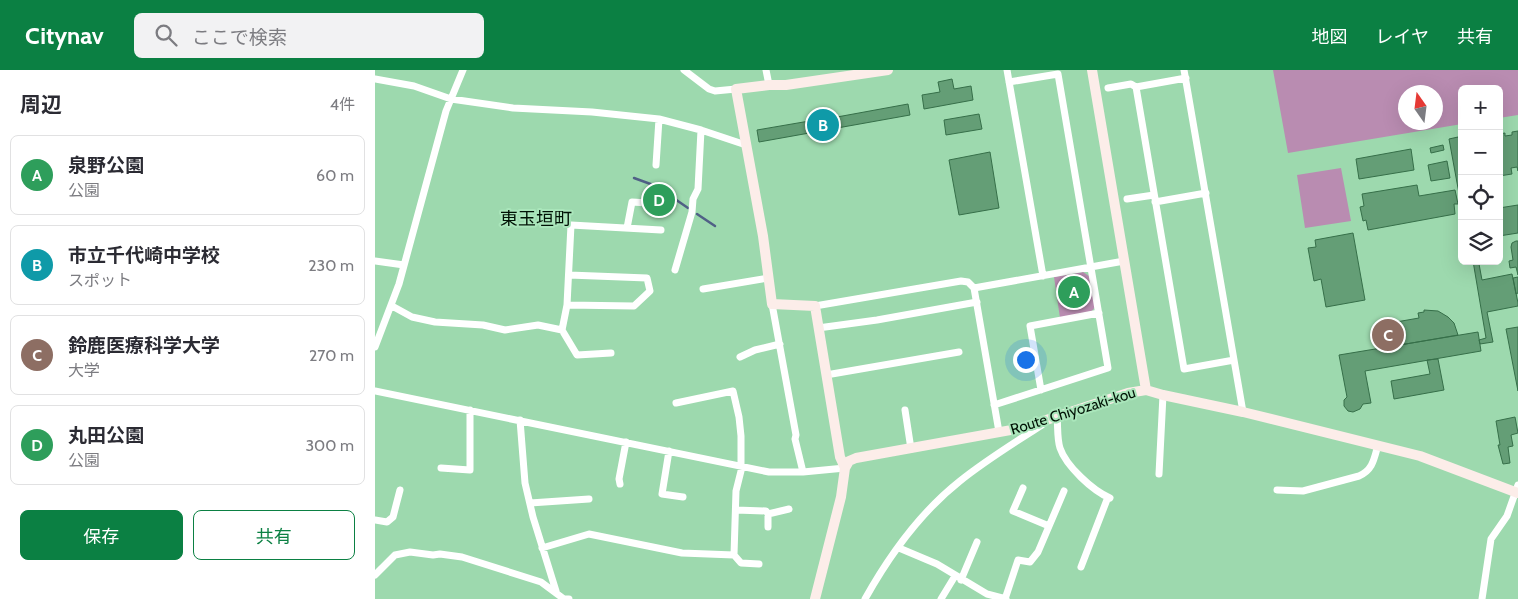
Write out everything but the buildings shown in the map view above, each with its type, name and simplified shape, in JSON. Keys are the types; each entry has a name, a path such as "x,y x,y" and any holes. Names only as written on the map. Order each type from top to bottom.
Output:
{"street":[{"path":"375,347 392,306 446,111 463,70"},
{"path":"684,70 709,90 715,91 787,85 888,70"},
{"path":"766,70 769,85"},
{"path":"1007,70 1043,276"},
{"path":"1092,70 1146,390"},
{"path":"1185,70 1243,412"},
{"path":"995,405 1107,368 1058,74 1009,82"},
{"path":"1108,88 1131,84 1136,87 1186,78"},
{"path":"375,79 414,86 451,99 513,108 592,112 659,119 701,130 745,145"},
{"path":"1136,87 1184,369 1234,360"},
{"path":"736,89 763,236 772,304 796,435 795,439 803,472"},
{"path":"656,165 659,119"},
{"path":"675,270 692,212 693,199 698,189 701,130"},
{"path":"1127,199 1206,193"},
{"path":"627,228 632,202 648,203"},
{"path":"611,353 577,355 562,330 567,305 571,225 661,230"},
{"path":"375,261 404,265"},
{"path":"974,288 1123,261"},
{"path":"567,305 634,306 650,291 647,278 569,275"},
{"path":"703,289 768,278"},
{"path":"772,304 815,306 961,281 968,282 974,288 977,302 999,432"},
{"path":"818,328 877,320 977,302"},
{"path":"392,306 412,317 435,322 505,330 539,325 562,330"},
{"path":"815,306 840,457 845,468 841,497 815,599"},
{"path":"1041,390 1030,326 1099,314"},
{"path":"740,357 755,350 780,344"},
{"path":"826,375 959,352"},
{"path":"375,390 769,472 803,472 845,468"},
{"name":"Route Chiyozaki-kou","path":"845,468 849,461 856,458 1021,428 1128,393 1146,390 1378,445 1442,463 1517,490"},
{"path":"676,402 733,391 741,436 740,466 736,491 734,556"},
{"path":"1159,474 1163,395"},
{"path":"441,468 470,470 470,410"},
{"path":"905,410 911,449"},
{"path":"865,599 920,520 958,482 985,461 1055,417 1059,443 1064,457 1084,480 1100,494 1109,498 1081,567"},
{"path":"520,420 525,483 542,548 557,595"},
{"path":"620,484 619,479 626,442"},
{"path":"1277,490 1303,491 1365,474 1373,465 1378,445"},
{"path":"669,451 662,494 683,497"},
{"path":"1023,488 1013,511 1049,526"},
{"path":"375,520 387,522 393,517 400,490"},
{"path":"1482,599 1491,539 1507,516 1517,490"},
{"path":"899,548 937,564 986,596 1005,599 1018,560 1030,562 1038,552 1064,491"},
{"path":"530,503 589,500"},
{"path":"768,514 789,509"},
{"path":"736,510 767,511 768,514"},
{"path":"768,514 768,528"},
{"path":"542,548 589,534 617,541 682,552 734,556 741,563 759,564"},
{"path":"941,599 958,578 977,542"},
{"path":"375,575 395,555 403,553 440,554 462,557 541,582 557,595 564,599 569,599"}],"shaded area":[{"path":"1273,70 1518,70 1518,115 1503,117 1503,85 1458,85 1458,125 1443,127 1443,85 1398,85 1398,130 1426,130 1288,153"},
{"path":"1341,168 1351,221 1305,228 1297,175"},
{"path":"652,188 657,188 670,196 669,206 648,203"},
{"path":"1083,272 1089,276 1095,307 1092,311 1060,318 1054,277"}],"waterway":[{"path":"634,178 656,186 688,208"},
{"path":"697,214 715,226"}],"place":[{"name":"市立千代崎中学校","path":"823,125"},
{"name":"丸田公園","path":"659,200"},
{"name":"泉野公園","path":"1074,292"},
{"name":"鈴鹿医療科学大学","path":"1388,335"}],"district":[{"name":"東玉垣町","path":"536,219"}]}
